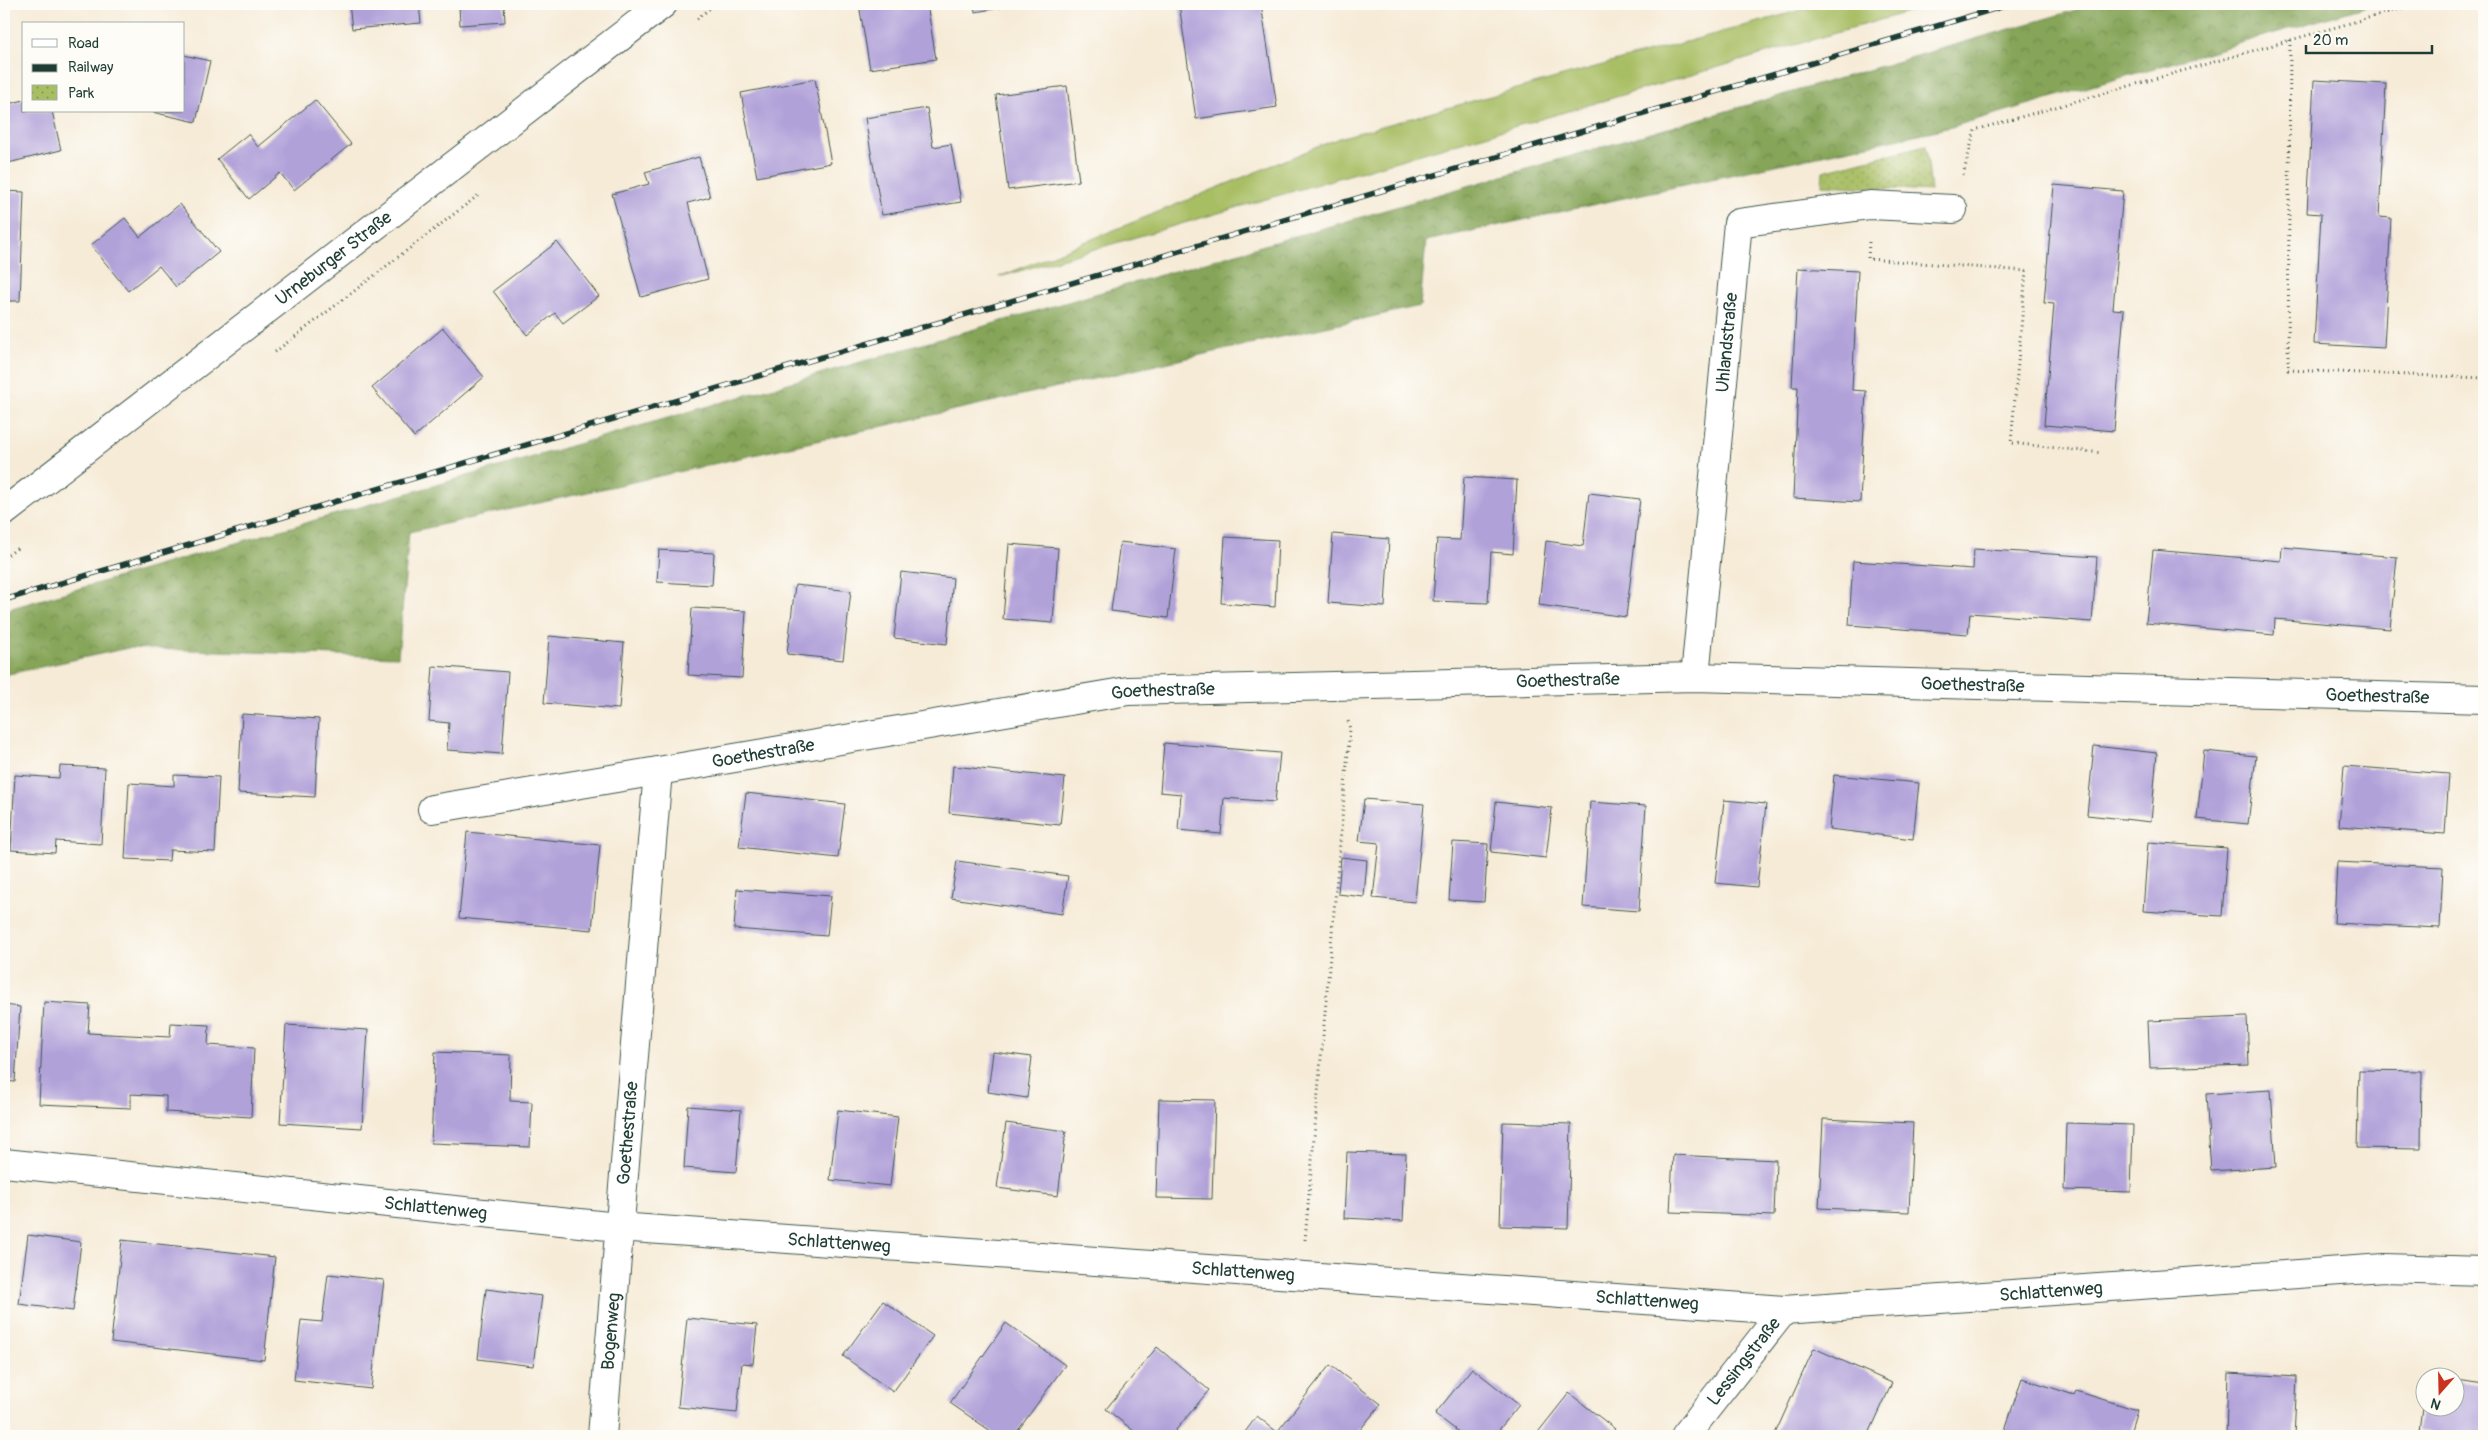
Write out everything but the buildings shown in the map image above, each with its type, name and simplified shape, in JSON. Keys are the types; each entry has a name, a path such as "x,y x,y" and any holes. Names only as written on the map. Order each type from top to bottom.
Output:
{"street":[{"name":"Urneburger Straße","path":"4,512 663,4"},
{"name":"Uhlandstraße","path":"1695,677 1738,223 1870,205 1953,209"},
{"name":"Goethestraße","path":"432,810 1128,691 1695,677 2484,699"},
{"name":"Goethestraße","path":"618,1227 658,771"},
{"name":"Schlattenweg","path":"4,1163 618,1227 1784,1310 2384,1268 2484,1271"},
{"name":"Bogenweg","path":"602,1436 618,1227"},
{"name":"Lessingstraße","path":"1685,1436 1784,1310"}],"path":[{"path":"1953,209 1976,130 2417,4"},
{"path":"2290,40 2288,370 2484,378"},
{"path":"1870,205 1868,259 2026,271 2011,443 2102,453"},
{"path":"1302,1275 1350,729 1335,686"}],"green space":[{"path":"1823,4 1935,4 999,277 1339,138"},
{"path":"2096,4 2375,4 1951,127 1426,241 1420,306 409,532 398,657 128,648 4,675 5,610"},
{"path":"1926,145 1931,191 1822,185 1823,171"}],"railway":[{"path":"4,600 2011,4"}]}
